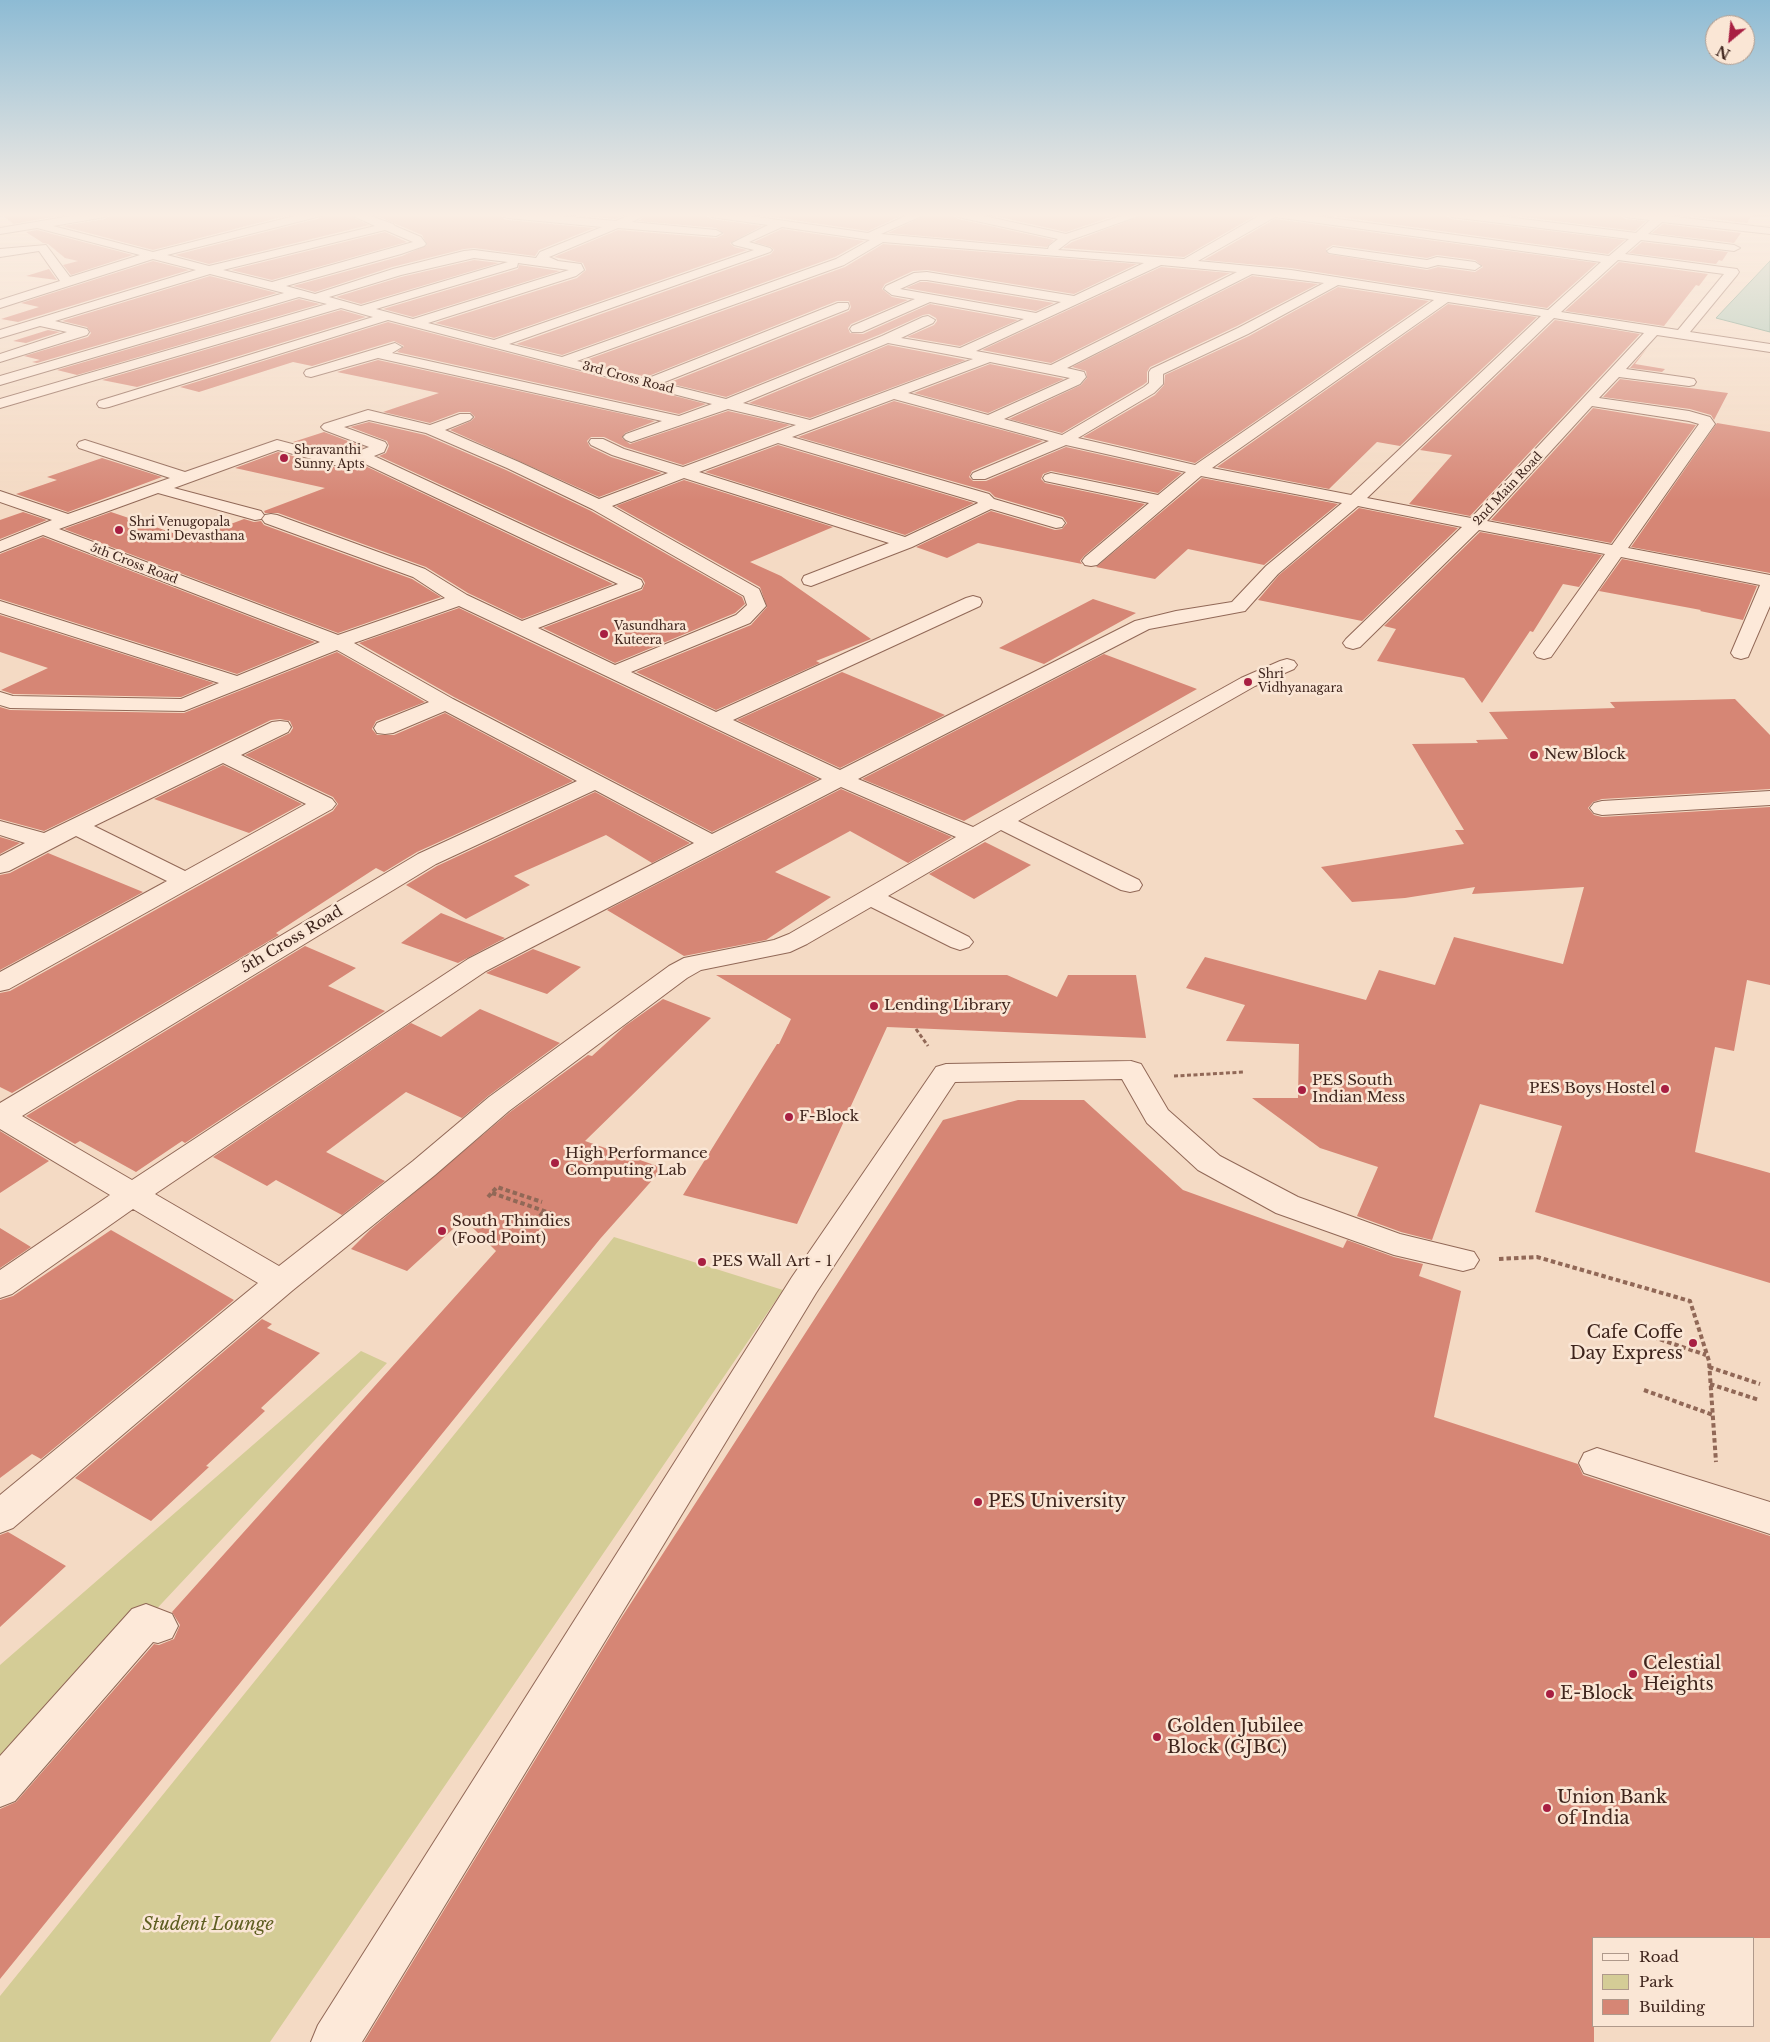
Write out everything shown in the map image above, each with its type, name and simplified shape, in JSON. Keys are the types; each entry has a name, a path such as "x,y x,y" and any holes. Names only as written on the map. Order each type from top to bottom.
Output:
{"street":[{"path":"0,334 79,309"},
{"path":"0,381 244,309"},
{"path":"0,404 324,309"},
{"name":"3rd Cross Road","path":"364,309 647,384 813,425"},
{"path":"414,323 457,309"},
{"path":"495,344 595,309"},
{"path":"565,361 709,309"},
{"path":"647,384 835,309"},
{"path":"857,328 901,309"},
{"path":"991,309 1040,318"},
{"path":"959,354 1057,309"},
{"path":"1053,370 1173,309"},
{"path":"979,476 1064,440 1149,390 1156,384 1156,372 1243,331 1283,309"},
{"path":"1091,561 1198,470 1428,309"},
{"path":"1520,309 1770,348"},
{"path":"0,1286 133,1194 476,965 712,843 1142,626 1176,617 1238,607 1272,570 1354,502 1557,309"},
{"path":"1681,334 1702,309"},
{"path":"104,404 389,316"},
{"path":"631,436 730,403 887,339 928,320"},
{"path":"0,358 82,332 37,322"},
{"path":"311,373 378,354 435,329"},
{"name":"2nd Main Road","path":"1354,643 1474,525 1655,329"},
{"path":"887,339 1079,375 1080,377 991,419"},
{"path":"378,354 678,420"},
{"path":"598,505 986,359"},
{"path":"1616,372 1689,382"},
{"path":"894,394 1064,440 1198,470 1770,582 1741,653"},
{"path":"1544,653 1707,424 1705,420 1689,416 1589,401"},
{"path":"0,547 42,529 277,445 338,461 361,456 378,449 379,445 329,427 385,408"},
{"path":"368,415 431,430 513,465 598,505 752,593 757,606 743,619 614,672"},
{"path":"431,430 465,417"},
{"path":"778,438 982,498 988,503 1056,523"},
{"path":"597,442 618,452 906,543"},
{"path":"85,446 186,478"},
{"path":"361,456 634,584 521,628"},
{"path":"1051,478 1162,501"},
{"path":"157,488 263,517 418,573 460,599 840,779 974,836"},
{"path":"0,496 68,520"},
{"path":"811,580 906,543 984,507 988,503"},
{"name":"5th Cross Road","path":"42,529 338,642 446,703 712,843"},
{"path":"0,698 10,702 184,705 338,642 460,599"},
{"path":"718,720 974,602"},
{"path":"0,607 239,683"},
{"path":"0,1517 281,1282 424,1168 499,1104 678,972 693,964 781,946 798,940 974,836 1248,682 1287,665"},
{"path":"384,728 446,703"},
{"path":"0,866 46,841 280,727"},
{"path":"0,983 324,804 224,755"},
{"name":"5th Cross Road","path":"0,1116 427,860 594,782"},
{"path":"1602,808 1770,798"},
{"path":"1001,821 1130,885"},
{"path":"77,827 187,881"},
{"path":"0,828 46,841"},
{"path":"870,897 960,942"},
{"path":"334,2042 804,1285 946,1073 1130,1070 1157,1116 1209,1162 1287,1205 1394,1244 1464,1260"},
{"path":"0,1116 281,1282"},
{"path":"1597,1463 1770,1518"},
{"path":"0,1787 146,1621 158,1626"}],"path":[{"path":"1134,1079 1244,1072"},
{"path":"488,1197 497,1187 542,1202"},
{"path":"492,1193 553,1214"},
{"path":"540,1216 544,1211"},
{"path":"1464,1260 1537,1257 1690,1301 1709,1367 1719,1502"},
{"path":"1653,1337 1707,1356"},
{"path":"1709,1367 1760,1384"},
{"path":"1710,1384 1759,1400"},
{"path":"1644,1390 1713,1415"}],"green space":[{"name":"Student Lounge","path":"614,1237 783,1290 270,2042 0,2042 0,1996"},
{"path":"361,1351 387,1363 0,1776 0,1665"}],"shaded area":[{"path":"1724,309 1770,309 1770,332 1716,318"}],"building":[{"path":"32,309 60,309 18,322 1,319"},
{"path":"101,309 221,309 37,363 32,362 40,360 24,356 88,337 91,333 87,327 62,321"},
{"path":"264,309 302,309 77,375 57,370"},
{"path":"384,309 438,309 413,317"},
{"path":"478,309 577,309 494,338 435,323"},
{"path":"614,309 689,309 562,355 516,344"},
{"path":"727,309 816,309 646,377 583,361"},
{"path":"850,309 886,309 851,324 848,328 850,333 863,334 918,309 959,309 1018,320 960,346 907,337 934,325 937,321 936,318 929,314 923,315 726,397 668,383"},
{"path":"1070,309 1158,309 1051,363 982,350"},
{"path":"1186,309 1269,309 1150,367 1147,372 1147,382 1143,385 1062,433 1009,419 1081,385 1087,378 1086,371 1072,367"},
{"path":"1298,309 1417,309 1195,463 1083,437 1155,395 1164,385 1165,375 1249,336"},
{"path":"1440,309 1484,309 1537,317 1400,446 1377,442 1329,489 1217,467"},
{"path":"1567,309 1677,309 1664,326 1565,311"},
{"path":"341,310 366,317 137,387 102,380"},
{"path":"1555,320 1640,334 1470,516 1409,504 1452,455 1420,450"},
{"path":"388,322 706,404 679,414 397,352 404,346 394,341 312,366 293,362 199,392 180,387"},
{"path":"48,330 60,332 26,343 13,341"},
{"path":"888,345 966,360 810,418 749,403"},
{"path":"1648,347 1635,364 1665,369 1662,372 1630,368"},
{"path":"378,360 655,421 625,433 622,438 630,444 728,411 790,425 683,465 625,447 604,437 591,437 587,441 590,447 611,457 662,473 599,497 450,430 471,421 475,417 470,412 459,412 430,423 383,412 439,393 337,372"},
{"path":"990,364 1064,379 988,413 914,393"},
{"path":"1620,379 1728,393 1714,420 1711,415 1690,409 1603,397"},
{"path":"894,401 1043,441 972,471 969,477 973,481 986,481 1066,447 1182,473 1158,493 1051,471 1043,474 1041,479 1045,483 1145,504 1084,556 1080,561 1082,564 978,543 947,558 916,547 991,511 1055,530 1062,529 1067,523 1063,517 995,497 990,492 798,437"},
{"path":"1593,408 1696,425 1611,543 1491,520"},
{"path":"369,422 425,435 506,470 591,511 742,597 745,604 735,613 615,663 543,628 642,590 645,583 642,578 379,456 386,453 389,446 387,441 350,427"},
{"path":"1717,423 1770,432 1770,573 1631,547"},
{"path":"324,432 364,447 338,454 293,442"},
{"path":"778,445 974,503 905,535 705,472"},
{"path":"278,452 338,468 359,463 613,584 522,619 468,593 426,567 278,513 265,513 264,511 325,488 235,468"},
{"path":"102,458 162,477 68,512 16,494 57,480 47,477"},
{"path":"1202,478 1338,504 1264,565 1188,549 1155,579 1096,567"},
{"path":"684,480 833,527 750,562 781,576 871,639 816,661 820,663 716,710 636,672 751,625 767,607 760,587 616,506"},
{"path":"1359,508 1458,528 1362,621 1258,600 1279,575"},
{"path":"23,512 47,520 0,539 0,520"},
{"path":"111,512 191,539 244,519 254,522 261,521 264,525 412,579 441,597 338,633 64,529"},
{"path":"1480,532 1602,555 1579,587 1563,584 1533,632 1530,631 1482,703 1464,678 1377,661 1396,629 1384,626"},
{"path":"43,537 315,642 237,674 0,599 0,554"},
{"path":"1622,559 1757,586 1743,620 1701,610 1599,591"},
{"path":"1093,599 1136,613 1044,664 999,648"},
{"path":"459,608 818,779 712,832 454,697 359,643"},
{"path":"0,615 214,683 181,697 13,694 1,690 48,668 0,652"},
{"path":"337,652 425,702 376,721 372,729 377,735 394,735 445,713 573,781 417,852 384,872 376,868 276,933 279,935 12,1093 0,1087 0,993 10,991 333,811 338,804 333,797 245,755 290,733 293,728 290,721 280,719 271,720 44,831 0,819 0,707 10,710 184,713"},
{"path":"1104,654 1197,689 964,821 862,779"},
{"path":"842,672 945,715 840,768 737,720"},
{"path":"1735,699 1770,735 1770,789 1602,799 1593,802 1588,808 1594,815 1602,817 1770,807 1770,985 1747,980 1734,1051 1715,1047 1695,1152 1770,1173 1770,1283 1535,1212 1562,1126 1480,1104 1432,1240 1401,1232 1357,1216 1378,1167 1320,1148 1252,1098 1298,1098 1299,1044 1226,1041 1245,1005 1186,988 1205,957 1366,1000 1379,970 1435,985 1454,937 1563,964 1584,887 1472,894 1475,887 1405,898 1352,902 1321,867 1464,844 1455,830 1464,830 1412,744 1478,743 1476,740 1508,739 1489,712 1615,708 1610,702"},
{"path":"223,765 302,804 249,833 154,799"},
{"path":"841,789 952,837 908,863 850,831 775,872 831,897 766,940 684,956 607,910"},
{"path":"595,792 690,843 652,863 606,835 514,876 530,885 466,919 406,885 437,866"},
{"path":"0,837 20,843 0,854"},
{"path":"985,842 1031,865 974,899 929,874"},
{"path":"48,853 143,892 0,970 0,875 10,873"},
{"path":"441,913 505,938 458,963 401,943"},
{"path":"305,946 356,968 328,986 385,1011 185,1143 182,1141 136,1172 80,1141 75,1144 26,1116"},
{"path":"533,949 581,967 547,994 486,973"},
{"name":"F-Block","path":"716,975 1007,975 1057,997 1068,975 1136,975 1146,1038 887,1027 797,1224 683,1195 777,1044 779,1044 791,1019"},
{"path":"663,999 711,1018 585,1141 663,1168 600,1239 0,1979 0,1809 16,1802 154,1644 159,1645 174,1639 180,1625 172,1612 496,1251 464,1219 407,1271 351,1249 370,1230 510,1112 588,1055 592,1056 625,1026"},
{"path":"480,1009 560,1043 488,1096 462,1118 406,1092 326,1152 385,1181 342,1215 276,1180 267,1186 213,1157 411,1023 441,1037"},
{"name":"Golden Jubilee Block (GJBC)","path":"1018,1100 1084,1100 1183,1190 1343,1248 1347,1240 1394,1257 1423,1264 1419,1276 1461,1291 1434,1417 1578,1464 1583,1475 1770,1536 1770,1938 1592,1937 1592,2027 1594,2027 1594,2042 364,2042 620,1620 943,1120"},
{"path":"0,1131 49,1161 0,1193"},
{"path":"0,1228 31,1247 0,1268"},
{"path":"111,1230 234,1300 41,1459 32,1454 0,1478 0,1300 13,1296"},
{"path":"262,1319 272,1324 267,1328 320,1353 261,1408 265,1411 206,1466 209,1467 151,1521 75,1478"},
{"path":"8,1532 66,1566 0,1627 0,1535"}],"place":[{"name":"Shravanthi Sunny Apts","path":"284,458"},
{"name":"Shri Venugopala Swami Devasthana","path":"119,530"},
{"name":"Vasundhara Kuteera","path":"604,634"},
{"name":"Shri Vidhyanagara","path":"1248,682"},
{"name":"New Block","path":"1534,755"},
{"name":"Lending Library","path":"874,1006"},
{"name":"PES Boys Hostel","path":"1665,1089"},
{"name":"PES South Indian Mess","path":"1302,1090"},
{"name":"F-Block","path":"789,1117"},
{"name":"High Performance Computing Lab","path":"555,1163"},
{"name":"South Thindies (Food Point)","path":"442,1231"},
{"name":"PES Wall Art - 1","path":"702,1262"},
{"name":"Cafe Coffe Day Express","path":"1693,1343"},
{"name":"PES University","path":"978,1502"},
{"name":"Celestial Heights","path":"1633,1674"},
{"name":"E-Block","path":"1550,1694"},
{"name":"Golden Jubilee Block (GJBC)","path":"1157,1737"},
{"name":"Union Bank of India","path":"1547,1808"}]}
